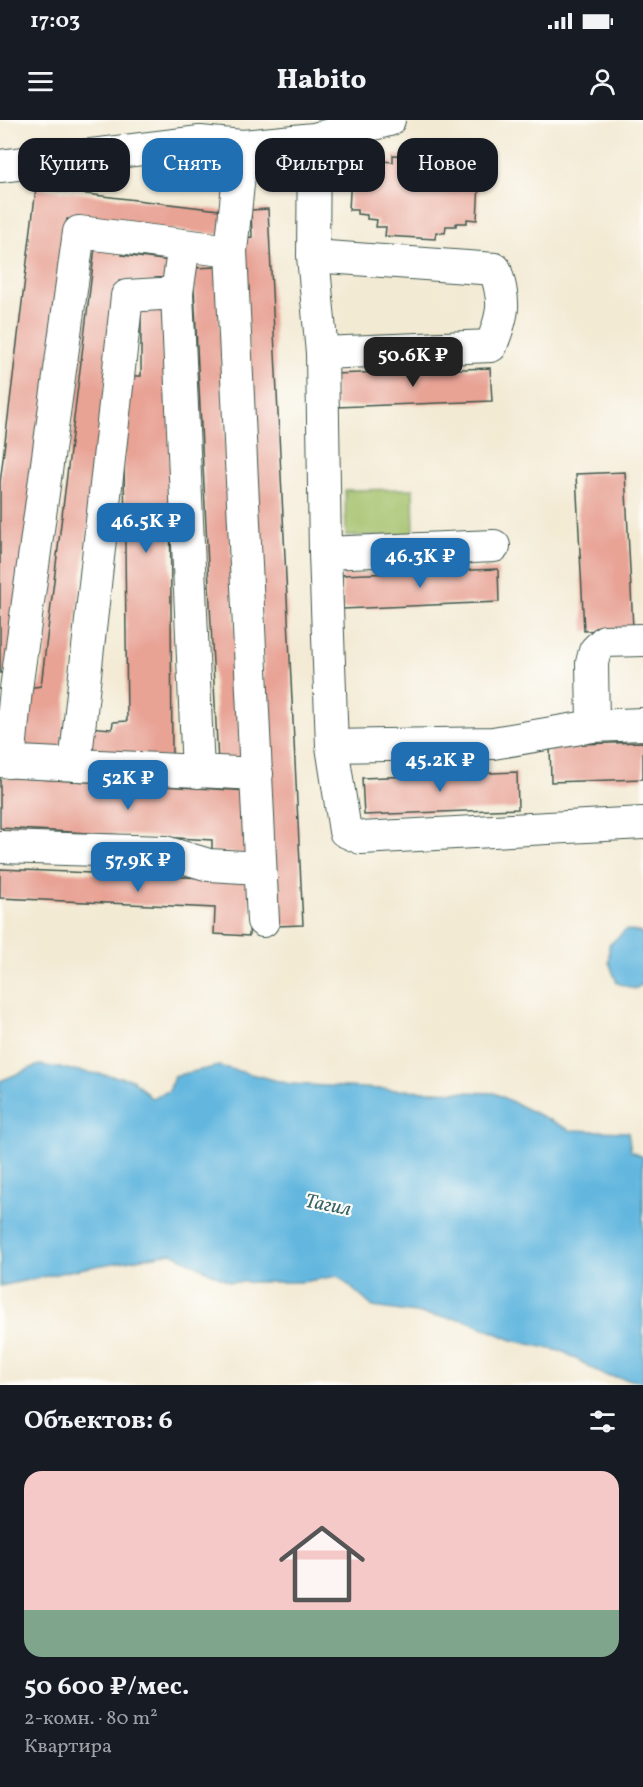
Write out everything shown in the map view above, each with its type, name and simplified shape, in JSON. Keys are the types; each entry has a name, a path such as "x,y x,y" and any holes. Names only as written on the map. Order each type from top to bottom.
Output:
{"street":[{"path":"318,138 389,120"},
{"path":"0,166 142,149"},
{"path":"237,192 231,251 258,774 263,921"},
{"path":"314,192 313,256 322,353 325,553 332,746 345,831 361,838 643,823"},
{"path":"231,251 79,232 8,687 5,762 258,774"},
{"path":"184,245 177,293 198,772"},
{"path":"313,256 495,269 503,294 501,321 491,346 322,353"},
{"path":"75,765 127,296 177,293"},
{"path":"325,553 494,546"},
{"path":"593,726 592,663 595,651 605,641 643,640"},
{"path":"332,746 493,743 593,726 643,724"},
{"path":"0,847 165,852 209,865 260,868"}],"green space":[{"path":"413,489 414,535 346,536 345,490"}],"water":[{"path":"626,930 643,933 643,984 635,989 617,983 609,962 609,945"},
{"name":"Тагил","path":"39,1065 132,1079 151,1098 169,1091 174,1076 219,1066 290,1084 494,1093 570,1130 628,1132 631,1151 643,1157 643,1382 604,1375 564,1352 512,1340 465,1320 373,1307 338,1276 302,1282 230,1282 172,1253 79,1269 0,1286 0,1081"}],"building":[{"path":"393,155 397,155 397,192 479,192 477,220 467,219 467,223 446,226 445,233 436,232 435,239 385,236 386,227 376,227 377,220 367,219 367,215 357,214 357,210 349,210 350,192 385,192 385,161 393,162"},
{"path":"36,192 69,192 227,211 223,235 67,219 11,674 0,673 0,483"},
{"path":"268,209 303,925 276,926 243,238 252,237 251,210"},
{"path":"95,248 122,251 122,255 172,261 168,284 119,281 60,753 20,749 28,688 41,686"},
{"path":"217,267 242,761 218,763 193,268"},
{"path":"141,306 169,306 172,758 89,756 87,727 112,729 113,722 127,721 123,376 141,376"},
{"path":"490,368 492,401 336,407 334,374"},
{"path":"625,472 633,628 584,631 576,474"},
{"path":"498,569 499,602 343,609 342,575"},
{"path":"643,742 643,779 551,782 550,745"},
{"path":"517,772 518,809 364,815 362,778"},
{"path":"0,777 251,791 246,854 212,852 212,840 0,828"},
{"path":"0,869 251,880 249,936 214,934 215,908 0,898"}]}
